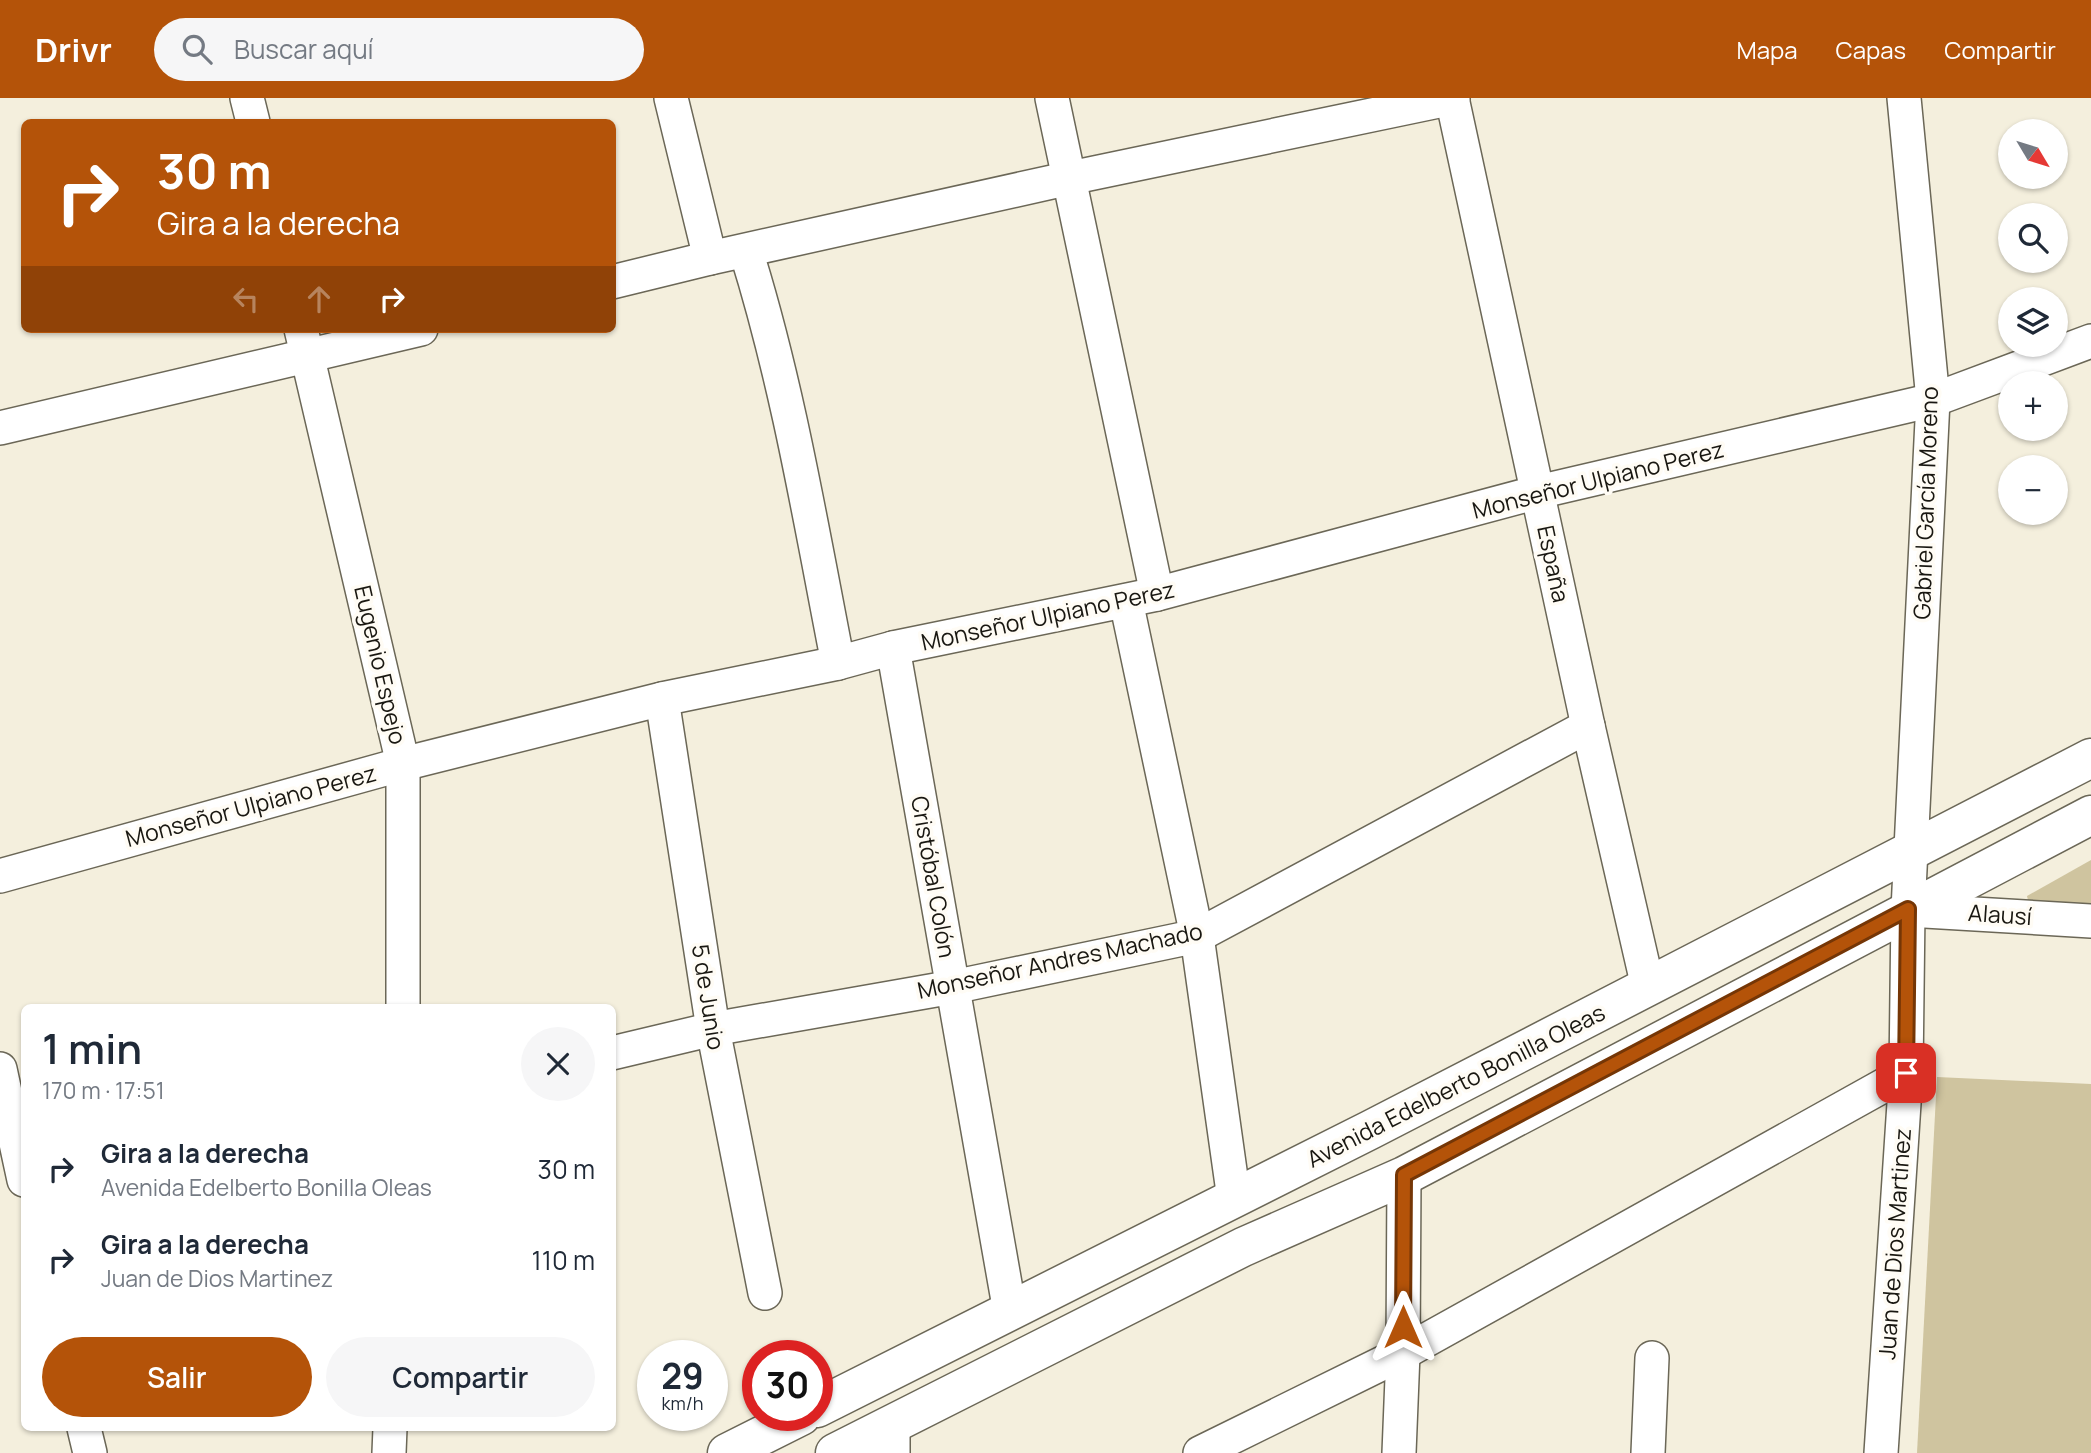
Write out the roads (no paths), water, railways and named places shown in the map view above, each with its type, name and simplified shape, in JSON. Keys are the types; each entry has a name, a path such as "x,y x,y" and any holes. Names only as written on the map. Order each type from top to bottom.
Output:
{"main road":[{"name":"Avenida Edelberto Bonilla Oleas","path":"833,1400 1234,1199 2091,758"},
{"path":"835,1453 893,1439 1243,1247 1404,1175 2091,815"},
{"path":"726,1453 771,1431"}],"street":[{"path":"247,98 252,119"},
{"path":"671,98 710,258"},
{"path":"1052,98 1070,178 1142,597 1197,936 1234,1199"},
{"path":"616,281 1070,178 1452,98"},
{"name":"España","path":"1452,98 1588,726 1648,987"},
{"name":"Gabriel García Moreno","path":"1904,98 1933,400 1908,909"},
{"path":"746,251 762,302 791,427 838,663"},
{"path":"0,428 305,343 388,333"},
{"name":"Monseñor Ulpiano Perez","path":"0,876 403,764 662,699 1142,597 1538,492 1933,400 2091,341"},
{"name":"Eugenio Espejo","path":"305,343 403,764 403,1004"},
{"name":"Cristóbal Colón","path":"893,648 1010,1312"},
{"name":"5 de Junio","path":"662,699 713,1029 765,1293"},
{"name":"Monseñor Andres Machado","path":"616,1052 713,1029 953,987 1197,936 1588,726"},
{"name":"Alausí","path":"1908,909 2091,921"},
{"name":"Juan de Dios Martinez","path":"1881,1453 1906,1073 1908,909"},
{"path":"0,1069 21,1166"},
{"path":"1200,1453 1403,1353 1906,1073"},
{"path":"1399,1453 1403,1353 1404,1175"},
{"path":"0,1185 21,1181"},
{"path":"1648,1453 1653,1358"},
{"path":"85,1431 90,1453"},
{"path":"389,1453 390,1431"}]}
